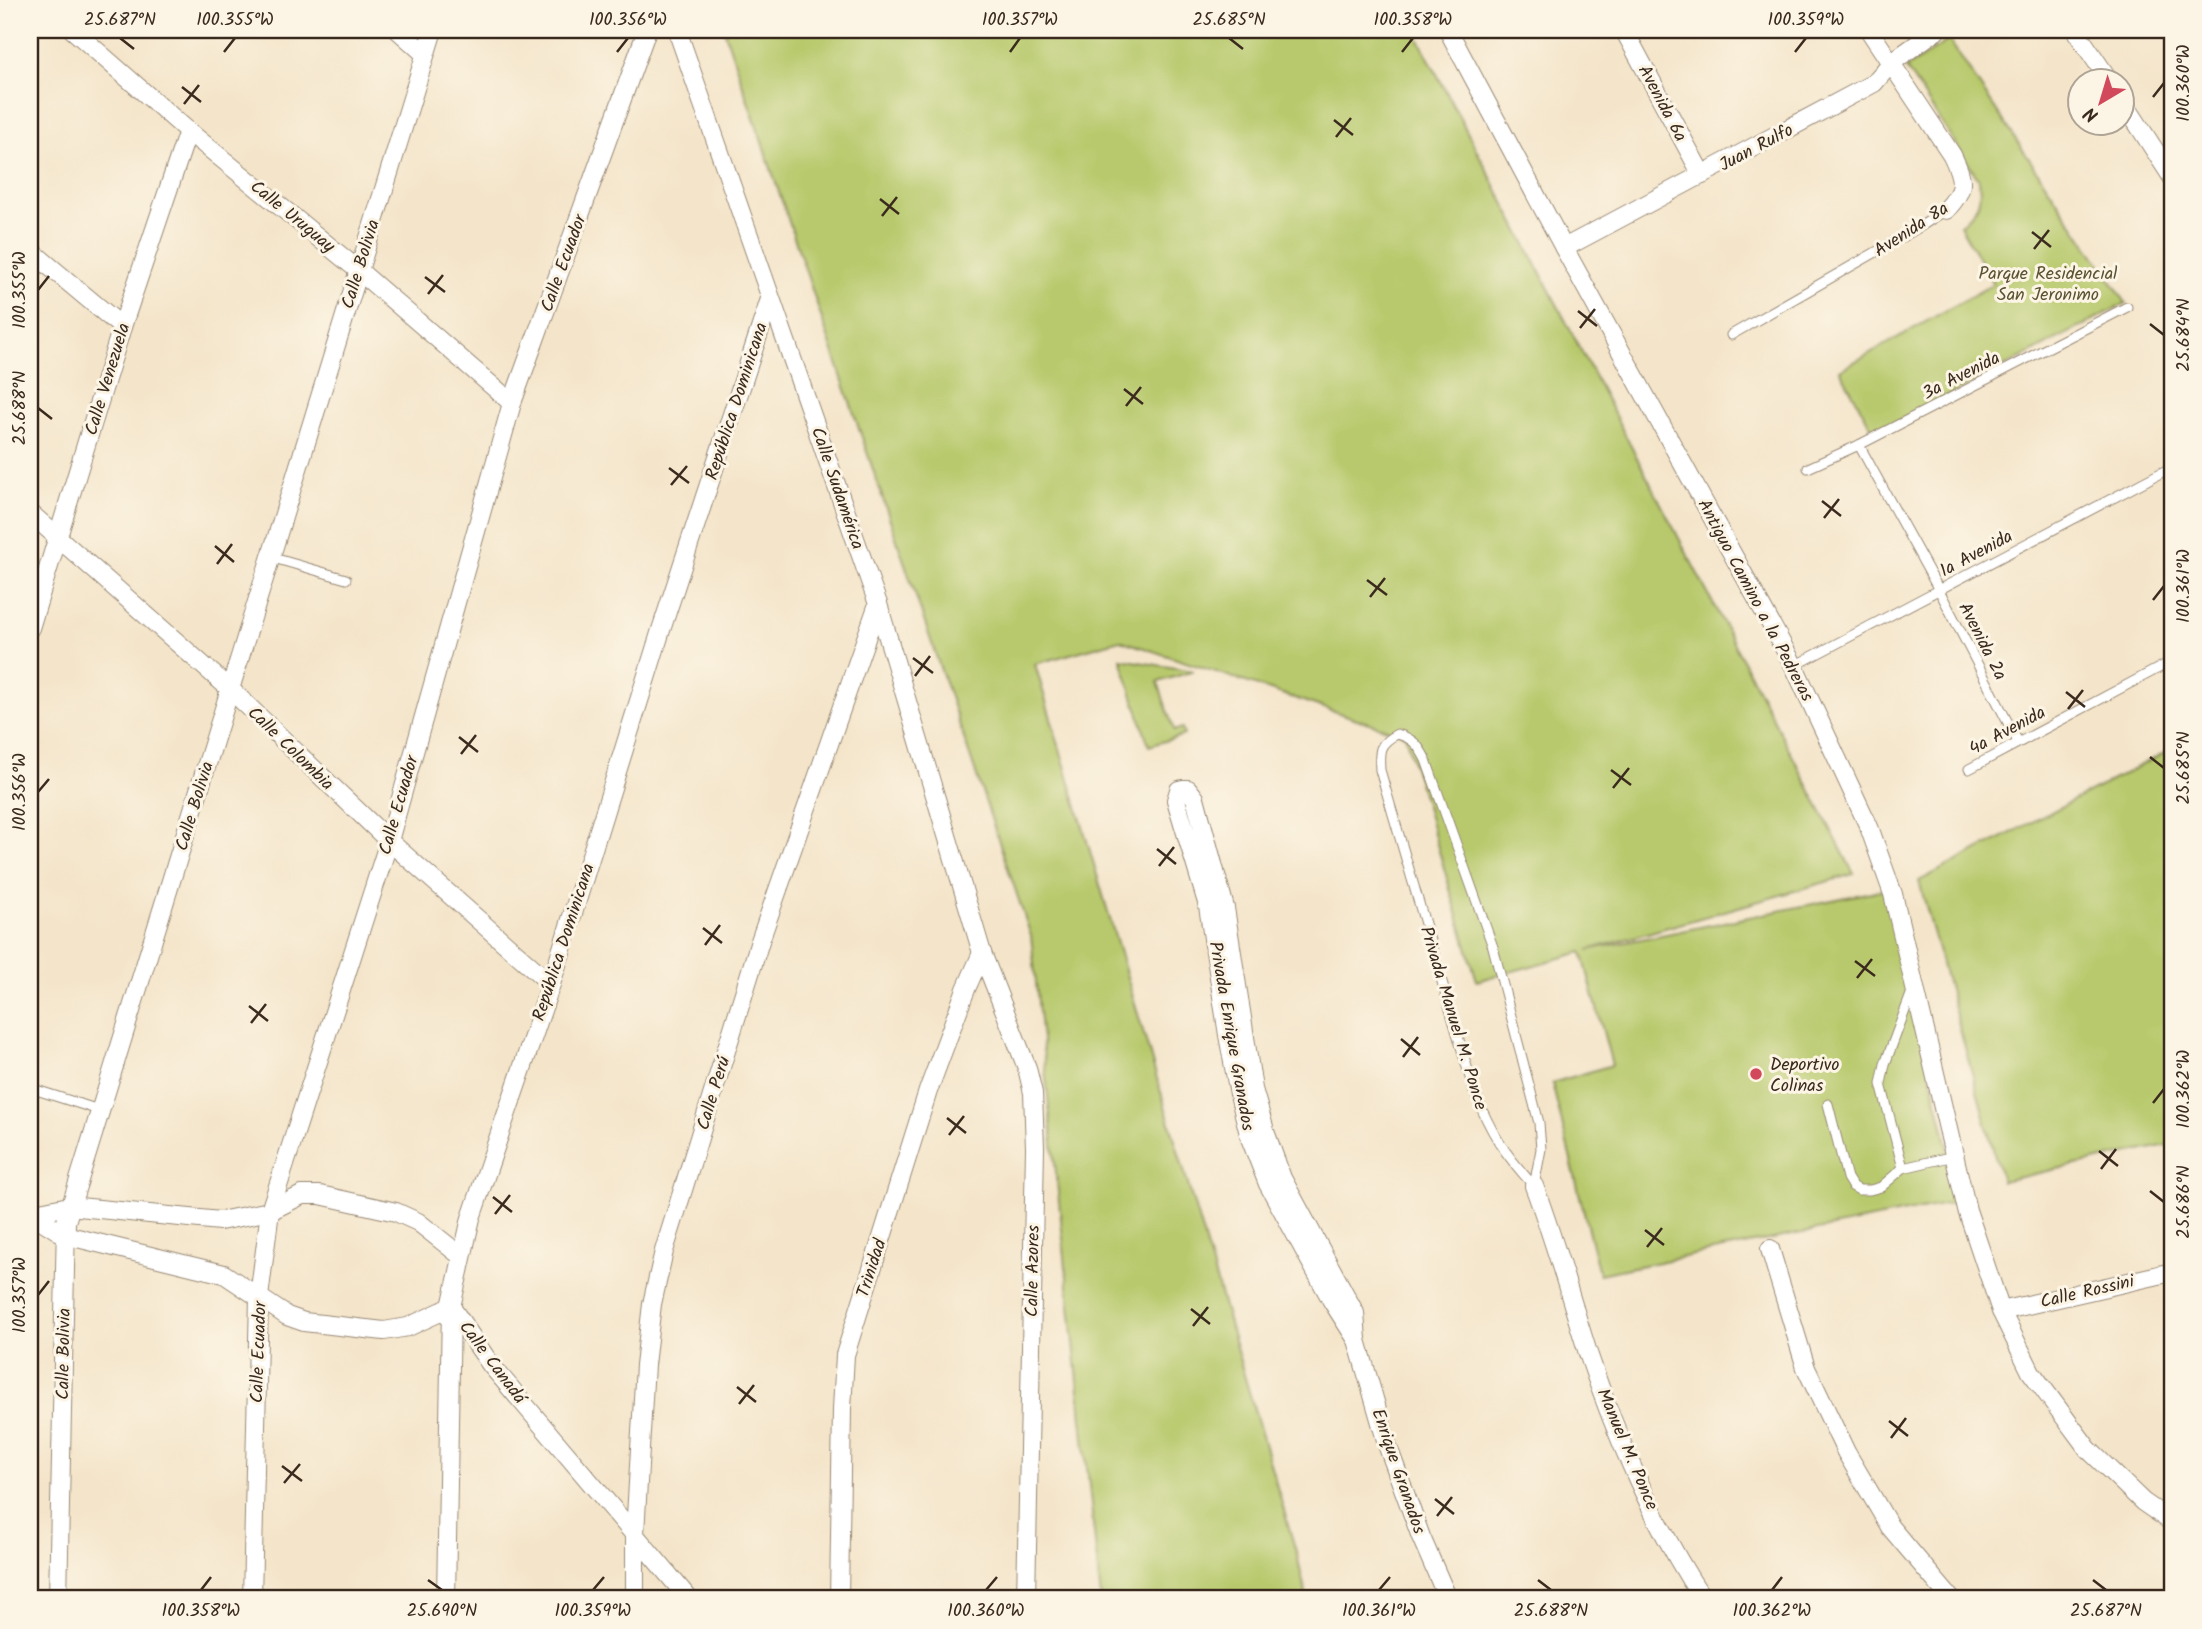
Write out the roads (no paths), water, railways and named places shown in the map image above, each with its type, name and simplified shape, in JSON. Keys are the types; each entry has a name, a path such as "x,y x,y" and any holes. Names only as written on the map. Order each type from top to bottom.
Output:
{"street":[{"name":"Calle Uruguay","path":"74,30 188,131 358,270 512,403"},
{"path":"398,30 425,54"},
{"name":"Calle Bolivia","path":"58,1599 65,1235 69,1206 433,30"},
{"name":"Calle Ecuador","path":"252,1599 259,1297 270,1211 389,841 512,403 647,30"},
{"name":"Calle Sudamérica","path":"677,30 878,604 982,953"},
{"name":"Antiguo Camino a la Pedreras","path":"1448,30 1564,248 1794,666 1869,827 1894,894 1967,1210 2001,1311 2031,1372 2088,1449 2143,1502 2172,1522"},
{"name":"Avenida 6a","path":"1624,30 1702,175"},
{"name":"Avenida 8a","path":"1869,30 1952,155 1960,172 1961,189 1956,200 1946,209"},
{"name":"Juan Rulfo","path":"1564,248 1874,83 1892,62 1937,30"},
{"path":"2075,30 2099,66"},
{"path":"2136,122 2172,177"},
{"name":"Calle Venezuela","path":"30,628 122,327 188,131"},
{"path":"30,250 122,327"},
{"name":"República Dominicana","path":"446,1599 451,1307 461,1256 471,1218 551,984 661,630 770,299"},
{"name":"Calle Colombia","path":"30,513 230,689 389,841 551,984"},
{"name":"Calle Perú","path":"635,1599 635,1533 645,1365 652,1304 664,1251 760,941 878,604"},
{"name":"Privada Enrique Granados","path":"1188,789 1195,798 1225,908 1254,1089 1266,1134 1282,1178 1355,1313 1357,1340 1332,1301 1268,1184 1250,1138 1228,1035 1208,906 1177,800 1179,790 1188,789"},
{"name":"Trinidad","path":"839,1599 845,1355 928,1091 982,953"},
{"name":"Calle Azores","path":"982,953 1027,1068 1033,1093 1035,1149 1026,1599"},
{"name":"Privada Manuel M. Ponce","path":"1534,1186 1554,1239 1569,1291"},
{"name":"Calle Canadá","path":"32,1215 69,1206 220,1221 270,1211 302,1195 320,1195 396,1212 418,1222 461,1256"},
{"name":"Calle Canadá","path":"32,1215 65,1235 224,1274 287,1316 304,1322 384,1331 408,1327 451,1307 491,1365 689,1599"},
{"path":"1769,1249 1807,1368 1846,1452 1890,1527 1951,1599"},
{"name":"Calle Rossini","path":"2001,1311 2172,1272"},
{"name":"Manuel M. Ponce","path":"1569,1291 1589,1354 1631,1464 1687,1576 1703,1599"},
{"name":"Enrique Granados","path":"1357,1340 1388,1447 1421,1537 1448,1599"}],"lane":[{"name":"Avenida 8a","path":"1731,335 1918,228 1946,209"},
{"name":"3a Avenida","path":"1808,468 1859,445 2127,307"},
{"name":"Avenida 2a","path":"1859,445 2018,741"},
{"name":"1a Avenida","path":"1794,666 2172,467"},
{"path":"270,557 346,579"},
{"name":"4a Avenida","path":"1969,769 2172,661"},
{"name":"Privada Manuel M. Ponce","path":"1397,734 1409,737 1415,742 1426,760 1493,947 1539,1123 1541,1149 1534,1186 1509,1159 1489,1128 1474,1091 1380,770 1379,752 1386,740 1397,734"},
{"path":"1903,1168 1881,1084 1885,1064 1914,984"},
{"path":"30,1088 99,1110"},
{"path":"1828,1104 1847,1178 1852,1186 1859,1190 1881,1187 1903,1168 1954,1156"}],"place":[{"name":"Deportivo Colinas","path":"1756,1074"}],"park label":[{"name":"Parque Residencial San Jeronimo","path":"2048,283"}]}
